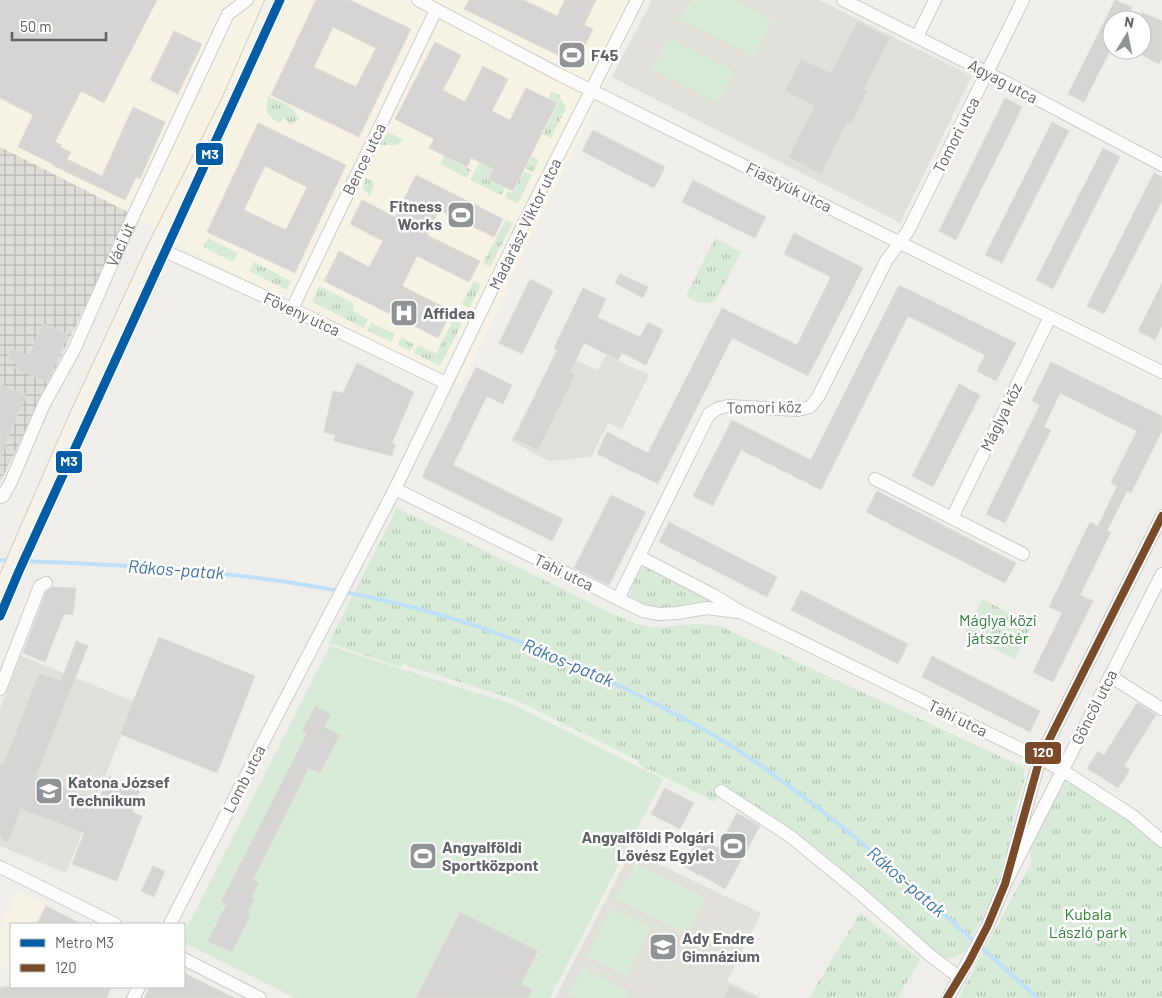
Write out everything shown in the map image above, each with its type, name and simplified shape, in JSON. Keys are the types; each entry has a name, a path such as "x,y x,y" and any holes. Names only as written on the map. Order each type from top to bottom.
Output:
{"main road":[{"path":"0,595 5,575 156,247 230,100 274,0"}],"street":[{"name":"Váci út","path":"1,496 10,484 44,404 74,350 122,240 228,14 248,0"},
{"name":"Fiastyúk utca","path":"418,0 560,75 1162,372"},
{"name":"Madarász Viktor utca","path":"319,635 395,489 580,110 636,0"},
{"name":"Agyag utca","path":"844,0 988,73 1162,165"},
{"path":"917,37 935,0"},
{"name":"Tomori utca","path":"899,242 908,230 1024,0"},
{"name":"Bence utca","path":"292,309 436,10"},
{"path":"560,75 573,90 580,110"},
{"name":"Tomori köz","path":"618,599 691,447 709,414 719,408 728,406 798,410 810,407 818,397 886,261 899,242"},
{"name":"Föveny utca","path":"156,247 292,309 446,383"},
{"name":"Máglya köz","path":"952,518 1050,317"},
{"path":"875,479 1023,554"},
{"name":"Tahi utca","path":"395,489 643,611 660,614 706,608 743,613"},
{"name":"Göncöl utca","path":"1005,884 1040,758 1162,516"},
{"name":"Tahi utca","path":"640,556 713,594 743,613 1062,770 1133,816 1162,841"},
{"name":"Göncöl utca","path":"1005,884 1162,574"},
{"path":"0,689 40,586 46,583"},
{"name":"Lomb utca","path":"171,923 319,635"},
{"path":"1110,676 1162,709"},
{"path":"721,791 790,836 861,894 931,956 960,978"},
{"path":"0,867 112,923"},
{"path":"948,997 988,925 1005,884"},
{"path":"185,960 260,998"}],"shaded area":[{"path":"0,0 645,0 461,385 183,248 130,213 0,147"},
{"path":"652,0 819,0 972,76 900,223 612,77"},
{"path":"0,147 130,213 0,483"},
{"path":"606,355 649,375 622,429 608,423 591,457 549,461 511,441 552,361 571,358 598,370"},
{"name":"Katona József Technikum","path":"21,656 133,701 119,734 121,736 66,873 0,846 0,708"},
{"name":"Ady Endre Gimnázium","path":"631,851 761,913 727,981 762,998 555,998"},
{"path":"18,892 45,905 36,923 10,923 10,970 0,965 0,928"}],"green space":[{"path":"692,0 732,0 772,20 754,57 681,20"},
{"path":"668,38 734,71 718,103 652,70"},
{"path":"551,91 559,95 566,108 551,138 543,134 558,103 548,98"},
{"path":"268,96 289,106 300,118 290,125 284,118 279,123 274,120 267,112"},
{"path":"388,132 404,140 397,145 379,145"},
{"path":"444,156 471,170 467,178 440,164"},
{"path":"532,156 539,160 533,172 525,168"},
{"path":"479,163 492,169 487,179 505,188 501,195 470,180"},
{"path":"524,171 532,175 518,204 505,197 508,191 513,193"},
{"path":"366,178 372,180 374,184 370,196 362,188"},
{"path":"506,219 513,223 490,267 483,263"},
{"path":"208,238 238,253 233,262 203,247"},
{"path":"715,238 741,252 715,302 700,303 686,296"},
{"path":"254,262 291,281 287,290 249,271"},
{"path":"474,281 481,285 469,308 462,304"},
{"path":"319,286 353,303 354,312 368,319 364,328 312,302"},
{"path":"453,320 462,324 440,366 414,353 418,345 436,354"},
{"path":"371,323 395,334 391,342 367,330"},
{"path":"401,337 414,344 410,351 398,345"},
{"path":"397,508 636,624 655,628 694,624 720,626 1023,767 1025,778 1015,811 1002,879 965,952 957,956 937,960 861,894 721,791 715,802 638,764 639,761 516,700 403,664 401,667 329,643"},
{"path":"645,566 710,598 708,603 658,609 636,600 630,596 631,588 636,575"},
{"name":"Máglya közi játszótér","path":"982,599 1032,625 1015,659 965,634"},
{"name":"Angyalföldi Sportközpont","path":"330,646 514,705 663,779 550,998 296,998 185,943 185,931"},
{"name":"Kubala László park","path":"1062,770 1162,841 1162,998 960,998 963,989 1031,863 1028,837"},
{"path":"635,862 706,898 688,935 616,899"},
{"path":"611,908 651,928 626,976 586,956"},
{"path":"860,913 920,959 898,998 809,998"},
{"path":"583,967 628,991 624,998 577,998 569,993"}],"building":[{"path":"0,0 157,0 104,103 81,91 55,142 61,145 60,147 71,152 67,159 102,176 133,107 165,122 140,179 136,177 125,200 18,147 33,115 0,98"},
{"path":"316,0 350,0 411,29 359,137 271,95","holes":["333,27 376,48 356,87 314,67"]},
{"path":"469,0 524,0 557,16 565,0 596,0 584,25 593,29 576,64 464,9"},
{"path":"1115,0 1132,7 1131,10 1110,10"},
{"path":"1152,16 1162,21 1162,58 1159,64 1151,60"},
{"path":"857,22 890,38 864,89 868,91 851,124 847,122 821,174 788,157 815,106 785,91 801,59 831,73"},
{"path":"1102,26 1102,60 1105,60 1084,102 1068,94"},
{"path":"174,31 202,44 178,94 150,80"},
{"path":"435,42 461,55 443,90 465,102 483,66 508,79 492,111 510,120 526,88 557,103 513,191 488,179 493,169 471,158 467,167 429,148 434,139 395,119"},
{"path":"1005,98 1022,107 956,240 939,231"},
{"path":"1052,122 1069,131 1002,263 985,255"},
{"path":"258,123 346,165 295,273 207,232","holes":["265,166 307,187 286,230 244,210"]},
{"path":"593,130 665,167 654,188 582,151"},
{"path":"1103,148 1120,157 1053,289 1036,280"},
{"path":"1154,173 1162,177 1162,201 1104,314 1087,306"},
{"path":"416,175 503,219 494,237 439,210 427,235 480,261 469,282 417,256 402,286 452,311 438,338 324,281 339,251 369,267 383,241 350,224 362,200 395,217"},
{"path":"693,180 766,217 755,238 682,202"},
{"path":"794,233 863,268 808,376 732,338 658,484 597,454 607,432 648,453 722,308 797,345 831,277 784,254"},
{"path":"620,274 648,287 643,298 615,283"},
{"path":"530,279 553,291 522,354 499,343"},
{"path":"1162,283 1162,325 1155,340 1138,331"},
{"path":"899,285 1016,343 996,381 977,371 985,355 908,316 821,490 741,450 713,506 693,496 732,420 811,460"},
{"path":"583,288 606,299 597,317 640,337 648,322 663,330 646,365 622,353 618,360 584,343 570,372 575,375 538,450 514,439 557,350 554,348"},
{"path":"43,324 68,334 47,382 15,368 17,363 7,359 11,348 29,356"},
{"path":"1051,362 1162,416 1162,431 1131,493 1127,491 1107,531 1111,532 1080,595 1093,601 1053,682 1033,672 1062,613 1049,607 1090,522 1098,526 1117,486 1111,483 1137,431 1060,393 1044,427 1051,430 1005,523 986,514 1040,405 1032,401"},
{"path":"357,363 414,392 392,443 395,444 392,456 334,441 335,435 324,432 333,391 343,393"},
{"path":"476,367 512,385 503,404 487,396 453,465 563,519 552,541 422,477"},
{"path":"0,384 26,395 0,458"},
{"path":"959,384 980,395 933,487 912,476"},
{"path":"877,491 1016,563 1005,583 866,512"},
{"path":"611,495 646,512 609,585 574,568"},
{"path":"669,522 777,577 767,597 659,542"},
{"path":"53,587 76,588 73,615 64,614 45,662 23,653 46,592"},
{"path":"801,590 908,644 898,664 791,610"},
{"path":"159,637 255,676 217,773 120,734"},
{"path":"76,641 88,646 36,776 96,800 99,800 108,776 141,788 132,812 142,816 117,881 72,864 84,833 21,809 8,842 0,838 0,763 3,765 39,673 61,681"},
{"path":"932,656 1040,711 1030,732 922,677"},
{"path":"1137,703 1156,715 1124,766 1130,770 1118,788 1087,768 1098,751 1104,755"},
{"path":"315,706 331,714 324,727 340,735 320,773 309,768 253,880 259,883 251,898 255,899 248,912 251,914 232,952 208,941 226,905 221,902 307,733 302,731"},
{"path":"665,788 694,803 680,829 651,814"},
{"path":"737,813 760,826 725,889 682,865 700,837 718,848"},
{"path":"153,866 165,871 154,897 141,891"},
{"path":"46,906 79,923 38,923"},
{"name":"Angyalföldi Sportközpont","path":"460,912 538,951 521,984 532,989 528,998 416,998"},
{"path":"185,973 235,998 144,998 149,988 185,988"},
{"path":"730,985 755,998 723,998"},
{"path":"0,987 111,988 106,998 0,998"}],"waterway":[{"name":"Rákos-patak","path":"0,560 10,561"},
{"name":"Rákos-patak","path":"20,561 134,566 192,571 306,585 362,595 418,609 495,632 580,667 698,726 738,750 789,786 863,844 1038,998"}],"metro line":[{"name":"M3","path":"0,616 280,0"}],"transit line":[{"name":"120","path":"947,998 969,962 988,925 1005,884 1040,758 1162,516"}],"place":[{"name":"F45","path":"572,55"},
{"name":"Fitness Works","path":"461,215"},
{"name":"Affidea","path":"404,313"},
{"name":"Katona József Technikum","path":"49,791"},
{"name":"Angyalföldi Polgári Lövész Egylet","path":"733,846"},
{"name":"Angyalföldi Sportközpont","path":"423,856"},
{"name":"Ady Endre Gimnázium","path":"663,947"}]}
